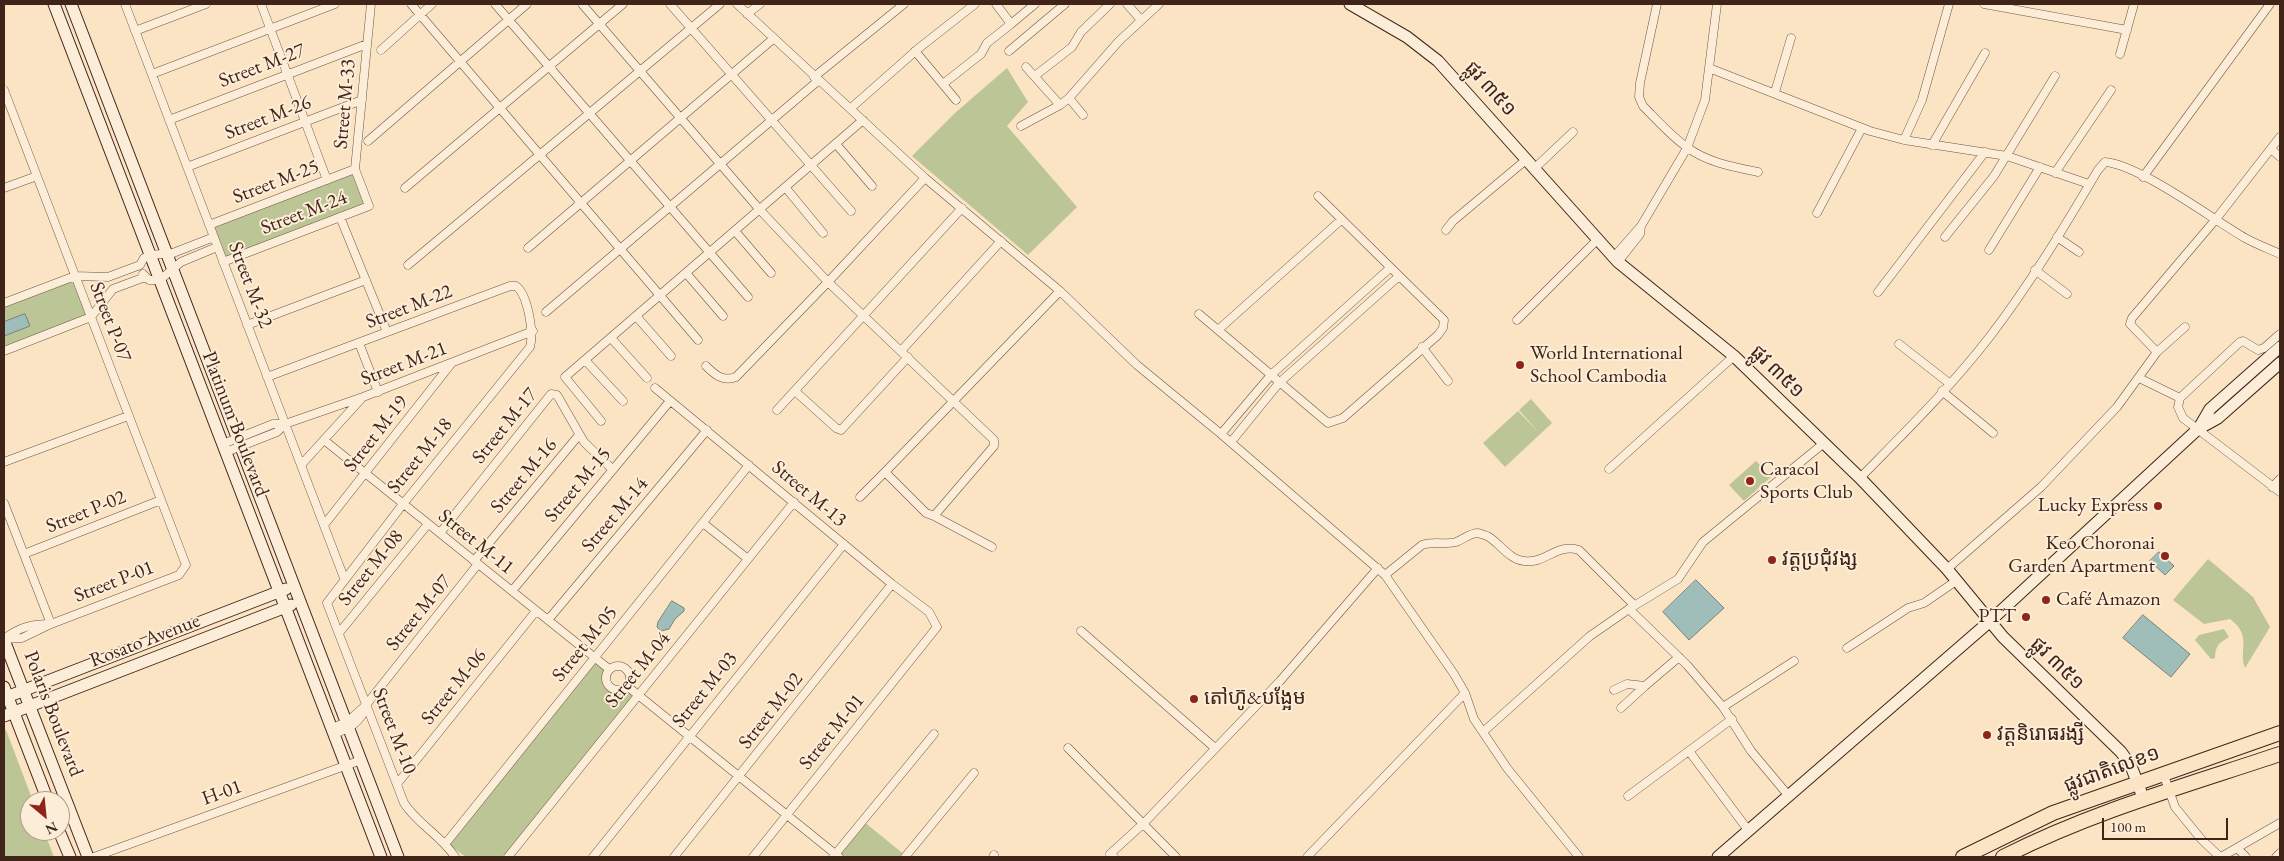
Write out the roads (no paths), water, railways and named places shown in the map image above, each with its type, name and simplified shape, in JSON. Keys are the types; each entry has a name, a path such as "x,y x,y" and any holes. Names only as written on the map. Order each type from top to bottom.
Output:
{"highway":[{"name":"ផ្លូវជាតិលេខ១","path":"1963,857 2052,813 2280,733"},
{"name":"ផ្លូវជាតិលេខ១","path":"2003,857 2062,829 2280,754"}],"street":[{"name":"Platinum Boulevard","path":"54,4 382,857"},
{"name":"Platinum Boulevard","path":"71,4 398,857"},
{"name":"Street M-32","path":"125,4 344,578"},
{"path":"135,30 206,4"},
{"path":"261,4 326,180"},
{"path":"152,74 335,4"},
{"name":"Street M-33","path":"369,206 355,169 371,4"},
{"path":"411,4 698,340"},
{"path":"381,50 432,4"},
{"path":"495,4 748,298"},
{"path":"368,141 527,4"},
{"path":"582,4 760,210 828,282 995,442 934,516"},
{"path":"405,188 623,4"},
{"path":"670,4 851,211"},
{"path":"408,266 720,4"},
{"path":"737,4 925,178 1060,291 1137,365 1222,434 1385,575 1454,674 1465,693 1470,711 1507,768 1579,857"},
{"path":"747,14 760,4"},
{"path":"546,312 904,4"},
{"path":"851,108 915,51 975,4"},
{"path":"996,4 1011,24"},
{"path":"943,84 981,54 986,43 1035,4"},
{"path":"1009,51 1065,4"},
{"path":"1036,75 1072,47 1081,32 1110,4"},
{"path":"1127,4 1141,20"},
{"path":"1021,126 1060,105 1069,98 1141,20 1159,4"},
{"name":"ផ្លូវ ៣៥១","path":"1350,4 1407,37 1438,61 1616,259 1734,356 1860,478 1947,569 1989,622 2121,752 2131,766 2144,800"},
{"path":"1656,4 1639,97 1643,106 1687,148 1700,156 1726,166 1758,172"},
{"path":"1616,259 1640,234 1641,226 1687,148 1704,100 1710,68 1717,4"},
{"path":"1904,140 1922,100 1949,4"},
{"path":"1984,4 2127,30"},
{"path":"2120,54 2134,4"},
{"path":"2143,176 2270,4"},
{"path":"1775,92 1791,38"},
{"path":"528,248 773,39"},
{"name":"Street M-27","path":"169,120 367,44"},
{"path":"915,51 956,100"},
{"path":"1932,145 1985,53"},
{"path":"1026,66 1036,75 1060,105"},
{"path":"1710,68 1775,92 1862,128 1904,140 2007,156 2089,184"},
{"path":"1945,237 1968,210 2007,156 2055,76"},
{"name":"Street P-07","path":"4,90 186,565"},
{"path":"2055,173 2111,90"},
{"path":"1069,98 1083,115"},
{"name":"Street M-26","path":"187,167 362,100"},
{"path":"601,421 565,377 863,120"},
{"path":"1817,213 1862,128"},
{"path":"1535,168 1573,132"},
{"path":"2157,352 2133,329 2130,324 2132,318 2216,219 2280,137"},
{"path":"836,144 872,186"},
{"path":"2271,149 2280,157"},
{"path":"1878,292 1985,152"},
{"path":"1446,230 1453,221 1527,158"},
{"path":"1860,478 1942,391 1990,335 2057,237 2089,184 2105,162 2114,163 2143,176 2245,238 2280,254"},
{"path":"1989,250 2040,167"},
{"name":"Street M-25","path":"209,225 355,169"},
{"path":"4,188 37,176"},
{"path":"706,366 718,377 731,379 736,377 925,178"},
{"path":"786,187 823,233"},
{"path":"1199,314 1328,423 1336,422 1438,334 1443,328 1444,320 1340,220 1318,196"},
{"name":"Street M-24","path":"223,262 369,206"},
{"path":"777,410 796,392 863,314 962,208"},
{"path":"340,217 387,332"},
{"path":"1218,330 1340,220"},
{"path":"735,231 772,273"},
{"path":"4,303 75,276 108,277 140,265 144,258 150,254 167,254 214,237"},
{"path":"2057,237 2079,252"},
{"path":"1517,320 1598,239"},
{"path":"796,392 836,428 841,430 1001,241"},
{"path":"140,265 144,276 153,281 160,280 181,262 217,246"},
{"path":"1222,434 1271,375 1390,268"},
{"path":"2035,270 2067,294"},
{"path":"686,273 723,316"},
{"path":"4,351 91,317 113,289 144,276"},
{"path":"108,277 113,289"},
{"path":"1231,442 1279,383 1398,277"},
{"path":"248,325 366,280"},
{"name":"Street M-22","path":"267,377 510,286 516,286 521,292 533,331"},
{"path":"860,497 1060,291"},
{"path":"636,316 671,356"},
{"path":"1947,569 2041,487 2105,420 2157,352 2185,327"},
{"name":"Street M-21","path":"225,448 239,442 277,432 285,424 378,392 533,331"},
{"name":"Street M-18","path":"328,600 530,347 533,331"},
{"path":"2280,334 2264,348 2258,350 2243,341 2240,342 2180,398 2178,406 2180,412 2198,429 2280,492"},
{"path":"611,338 647,378"},
{"path":"359,343 378,392"},
{"path":"1899,344 1949,383"},
{"path":"1422,347 1448,381"},
{"path":"2198,429 2210,409 2280,347"},
{"path":"1609,469 1734,356"},
{"path":"585,360 623,401"},
{"name":"Street M-19","path":"324,525 452,363"},
{"path":"1718,857 1989,622 2198,429 2218,418 2280,363"},
{"path":"2139,378 2180,398"},
{"name":"Street M-13","path":"655,388 892,584 929,612 937,627"},
{"path":"1942,391 1993,433"},
{"name":"Street M-17","path":"440,533 552,394 558,395 579,435 612,469"},
{"path":"301,465 363,397"},
{"name":"Street M-15","path":"512,591 670,401"},
{"path":"4,462 128,416"},
{"name":"Street M-14","path":"548,620 706,430"},
{"name":"Street M-16","path":"476,562 579,435"},
{"name":"Street M-11","path":"324,440 609,669"},
{"path":"1483,732 1590,636 1631,607 1678,579 1703,542 1824,442"},
{"name":"Street M-05","path":"446,843 749,465"},
{"path":"885,472 926,512 992,547"},
{"path":"2272,487 2280,479"},
{"name":"Street P-02","path":"24,554 160,500"},
{"name":"Street M-04","path":"508,857 794,502"},
{"path":"4,503 51,624"},
{"path":"703,523 748,559"},
{"name":"Street M-08","path":"339,633 428,524"},
{"path":"1385,575 1428,543 1457,542 1470,534 1479,533 1488,536 1508,553 1522,561 1534,561 1569,546 1579,550 1723,707 1751,751 1788,795"},
{"name":"Street M-03","path":"593,857 844,544"},
{"name":"Street M-07","path":"348,725 362,717 366,705 476,562"},
{"name":"Street P-01","path":"4,639 22,638 51,624 179,575 186,565"},
{"path":"1110,856 1280,681 1378,568"},
{"path":"1847,648 1908,608 1924,603 1956,581"},
{"name":"Street M-02","path":"674,857 892,584"},
{"name":"Rosato Avenue","path":"5,694 24,691 294,586"},
{"name":"Street M-10","path":"328,600 366,705 410,812 446,843 454,857"},
{"name":"Rosato Avenue","path":"9,714 300,602"},
{"name":"Street M-06","path":"397,784 536,611"},
{"name":"Street M-01","path":"753,857 937,627"},
{"path":"1081,630 1215,748"},
{"name":"Polaris Boulevard","path":"4,639 88,857"},
{"path":"1621,708 1679,658"},
{"path":"1723,707 1794,660"},
{"path":"620,665 628,670 630,677 627,686 619,690 608,686 605,679 609,669 620,665"},
{"path":"1614,690 1628,684 1645,686"},
{"path":"627,686 825,845 836,856 934,734"},
{"path":"1307,857 1465,693"},
{"name":"Polaris Boulevard","path":"5,694 9,714 44,791"},
{"path":"1628,796 1732,719"},
{"path":"333,731 348,725"},
{"path":"1068,748 1176,857"},
{"path":"1689,751 1748,830"},
{"name":"H-01","path":"94,857 361,760"},
{"path":"905,857 974,773"},
{"path":"2163,773 2175,807 2200,839 2220,857 2280,823"},
{"path":"64,841 70,857"},
{"path":"2237,848 2246,857"},
{"path":"2276,857 2280,854"}],"water":[{"path":"25,314 30,326 4,336 4,322"},
{"path":"2159,552 2174,566 2165,575 2150,561"},
{"path":"1696,580 1724,608 1689,640 1663,612"},
{"path":"672,601 684,608 684,611 675,619 669,629 661,631 657,627 658,622"},
{"path":"2143,615 2190,654 2171,677 2123,638"}],"place":[{"name":"World International School Cambodia","path":"1520,365"},
{"name":"Caracol Sports Club","path":"1750,481"},
{"name":"Lucky Express","path":"2158,506"},
{"name":"Keo Choronai Garden Apartment","path":"2165,556"},
{"name":"វត្តប្រជុំវង្ស","path":"1772,560"},
{"name":"Café Amazon","path":"2046,600"},
{"name":"PTT","path":"2026,617"},
{"name":"តៅហ៊ូ&បង្អែម","path":"1194,699"},
{"name":"វត្តនិរោធរង្សី","path":"1987,735"}]}
